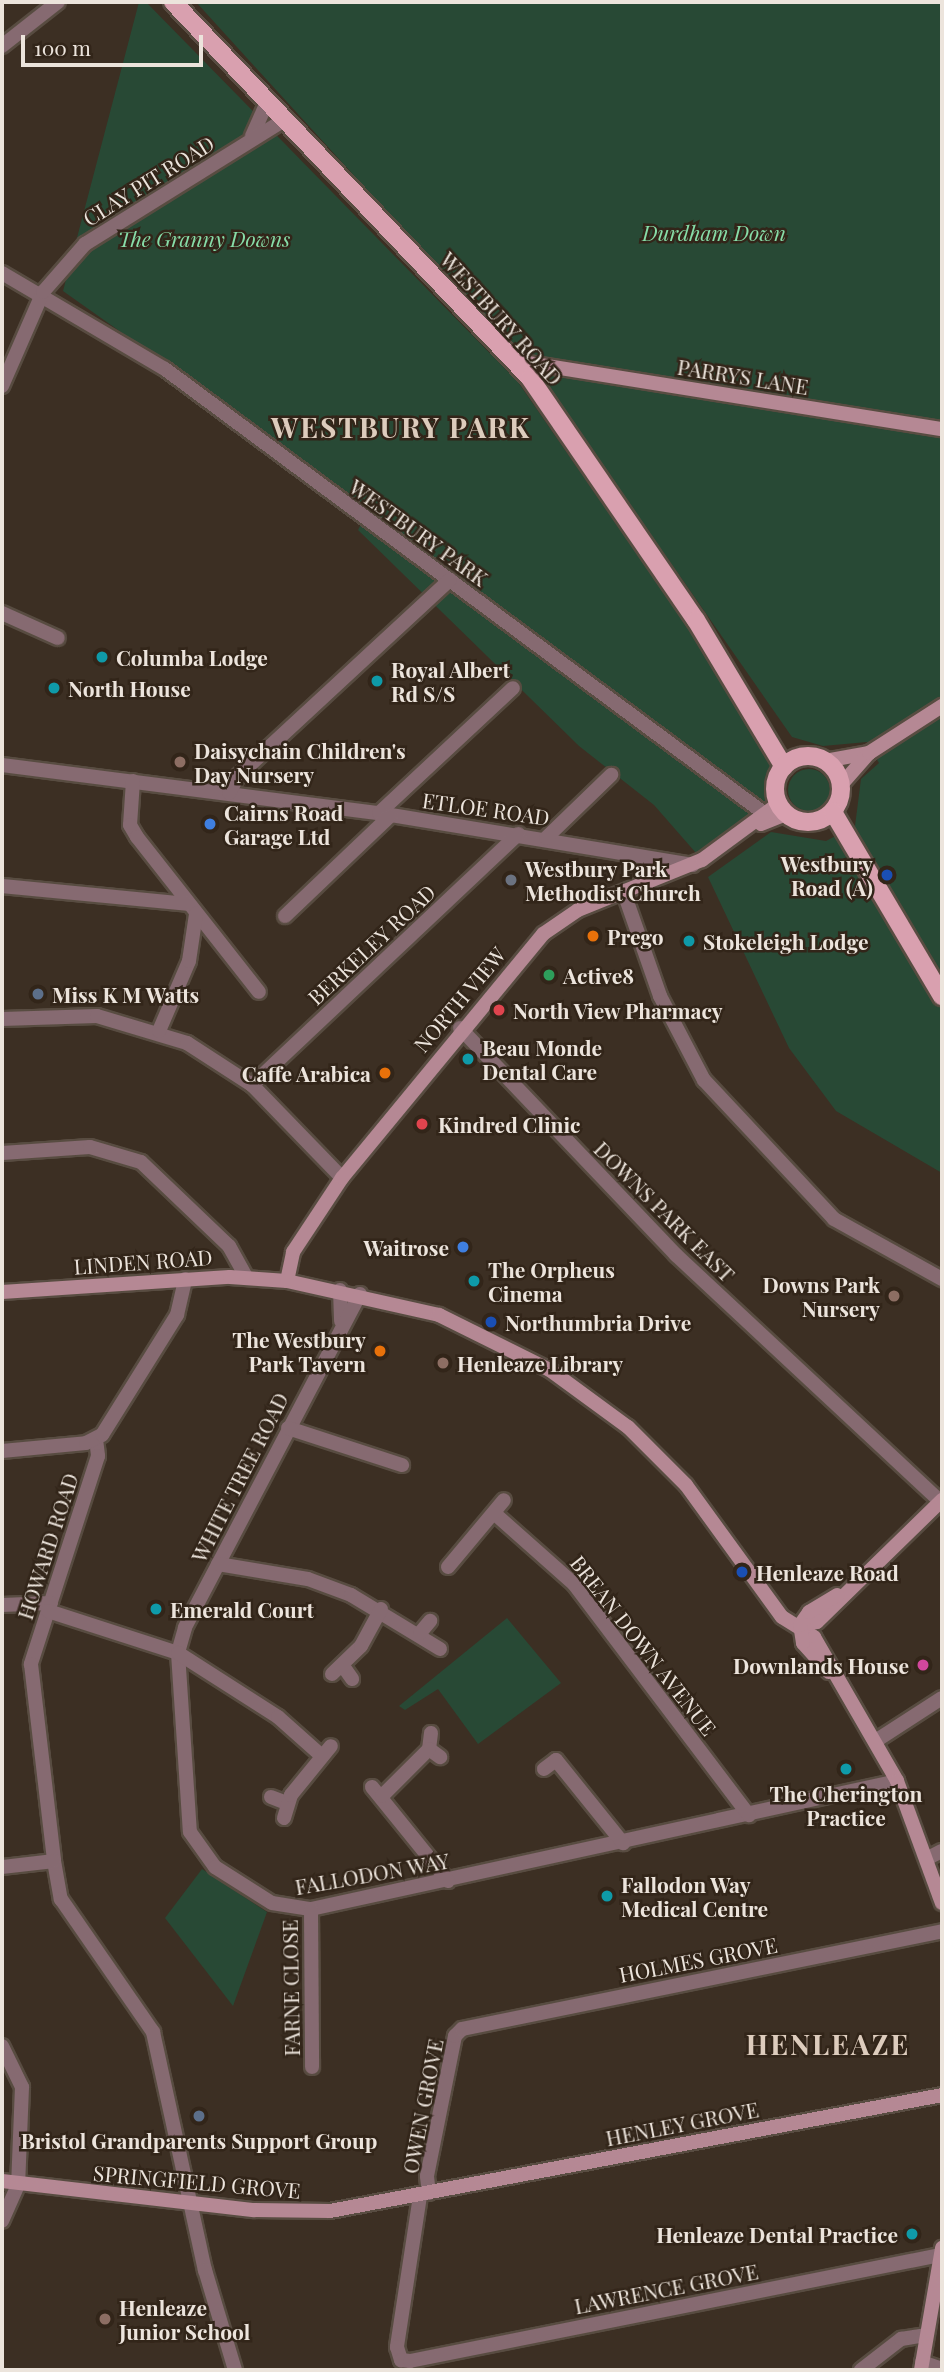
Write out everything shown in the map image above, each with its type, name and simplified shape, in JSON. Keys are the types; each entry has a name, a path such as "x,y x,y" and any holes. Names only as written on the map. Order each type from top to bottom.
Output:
{"main road":[{"name":"WESTBURY ROAD","path":"173,2 516,361 790,762"},
{"name":"PARRYS LANE","path":"516,361 547,363 939,431"},
{"path":"530,379 547,363"},
{"path":"827,816 841,785 869,753 942,706"},
{"path":"827,816 802,822 776,810 776,784 790,762 825,761 869,753"},
{"path":"825,761 841,785"},
{"name":"NORTH VIEW","path":"287,1282 293,1252 342,1178 460,1028 559,919 693,865 776,810"},
{"name":"NORTH VIEW","path":"744,832 776,810"},
{"path":"827,816 942,996"},
{"name":"LINDEN ROAD","path":"2,1292 185,1279 246,1277 287,1282"},
{"path":"287,1282 360,1294 452,1320 550,1370 628,1427 686,1485 765,1588 782,1617 800,1625"},
{"path":"942,1501 845,1591 816,1606 800,1625 803,1643 837,1680 877,1740 936,1854 942,1903"},
{"name":"HENLEY GROVE","path":"425,2195 942,2095"},
{"name":"SPRINGFIELD GROVE","path":"2,2181 18,2185 190,2202 318,2212 425,2195"},
{"path":"921,2366 941,2251"}],"street":[{"path":"2,46 58,2"},
{"path":"251,137 268,100"},
{"name":"CLAY PIT ROAD","path":"2,386 43,292 85,244 251,137 286,119"},
{"name":"WESTBURY PARK","path":"2,273 43,292 165,369 748,802 776,810"},
{"path":"229,793 238,776 450,580"},
{"path":"2,613 58,638"},
{"path":"285,916 513,688"},
{"name":"ETLOE ROAD","path":"2,765 133,780 546,838 693,865"},
{"path":"546,838 611,775"},
{"path":"133,780 130,825 192,909 259,992"},
{"name":"BERKELEY ROAD","path":"252,1085 518,834"},
{"path":"2,886 192,909"},
{"path":"624,893 660,996 705,1080 834,1219 942,1279"},
{"path":"159,1031 186,968 192,909"},
{"path":"2,1019 97,1016 159,1031 252,1085 342,1178"},
{"name":"DOWNS PARK EAST","path":"460,1028 676,1255 942,1501"},
{"path":"2,1153 90,1147 141,1162 229,1245 246,1277"},
{"name":"HOWARD ROAD","path":"185,1279 177,1315 96,1439 99,1456 31,1664 54,1861 61,1899 153,2032 190,2202"},
{"name":"WHITE TREE ROAD","path":"340,1290 341,1321"},
{"name":"WHITE TREE ROAD","path":"178,1653 218,1564 341,1321 360,1294"},
{"path":"288,1428 402,1465"},
{"path":"2,1451 96,1439"},
{"path":"448,1567 504,1500"},
{"name":"BREAN DOWN AVENUE","path":"494,1513 574,1584 749,1815"},
{"path":"218,1564 308,1579 382,1609 440,1649"},
{"path":"2,1605 49,1607 178,1653 327,1751 285,1811 271,1797"},
{"path":"352,1679 337,1670 382,1609"},
{"path":"420,1633 430,1621"},
{"name":"FALLODON WAY","path":"178,1653 190,1832 200,1852 272,1903 311,1909 623,1843 897,1781"},
{"path":"877,1740 942,1698"},
{"path":"431,1733 435,1753 377,1791 448,1881"},
{"path":"544,1769 556,1760 623,1843"},
{"path":"2,1867 54,1861"},
{"name":"FARNE CLOSE","path":"311,1909 312,2067"},
{"name":"HOLMES GROVE","path":"462,2029 942,1931"},
{"name":"OWEN GROVE","path":"401,2360 397,2347 427,2176 455,2036 462,2029"},
{"path":"2,2046 22,2087 18,2185 2,2221"},
{"path":"190,2202 235,2370"},
{"name":"LAWRENCE GROVE","path":"401,2360 941,2251"},
{"path":"862,2370 901,2339 926,2335"},
{"path":"921,2366 942,2369"}],"green space":[{"name":"The Granny Downs","path":"139,2 146,2 518,382 779,759 769,812 696,853 654,805 579,746 358,530 369,508 63,291"},
{"name":"Durdham Down","path":"196,2 942,2 942,1173 836,1111 789,1048 708,877 771,832 826,841 855,826 861,779 879,763 867,742 823,746 792,737 553,394"},
{"path":"809,769 824,775 830,790 824,805 809,811 794,805 788,790 794,775"},
{"path":"507,1618 561,1683 478,1744 438,1689 405,1710 399,1706"},
{"path":"202,1869 267,1912 233,2006 165,1918"}],"place":[{"name":"Columba Lodge","path":"102,657"},
{"name":"Royal Albert Rd S/S","path":"377,681"},
{"name":"North House","path":"54,688"},
{"name":"Daisychain Children's Day Nursery","path":"180,762"},
{"name":"Cairns Road Garage Ltd","path":"210,824"},
{"name":"Westbury Road (A)","path":"887,875"},
{"name":"Westbury Park Methodist Church","path":"511,880"},
{"name":"Prego","path":"593,936"},
{"name":"Stokeleigh Lodge","path":"689,941"},
{"name":"Active8","path":"549,975"},
{"name":"Miss K M Watts","path":"38,994"},
{"name":"North View Pharmacy","path":"499,1010"},
{"name":"Beau Monde Dental Care","path":"468,1059"},
{"name":"Caffe Arabica","path":"385,1073"},
{"name":"Kindred Clinic","path":"422,1124"},
{"name":"Waitrose","path":"463,1247"},
{"name":"The Orpheus Cinema","path":"474,1281"},
{"name":"Downs Park Nursery","path":"894,1296"},
{"name":"Northumbria Drive","path":"491,1322"},
{"name":"The Westbury Park Tavern","path":"380,1351"},
{"name":"Henleaze Library","path":"443,1363"},
{"name":"Henleaze Road","path":"742,1572"},
{"name":"Emerald Court","path":"156,1609"},
{"name":"Downlands House","path":"923,1665"},
{"name":"The Cherington Practice","path":"846,1769"},
{"name":"Fallodon Way Medical Centre","path":"607,1896"},
{"name":"Bristol Grandparents Support Group","path":"199,2116"},
{"name":"Henleaze Dental Practice","path":"912,2234"},
{"name":"Henleaze Junior School","path":"105,2319"}],"district":[{"name":"WESTBURY PARK","path":"401,427"},
{"name":"HENLEAZE","path":"828,2044"}]}
